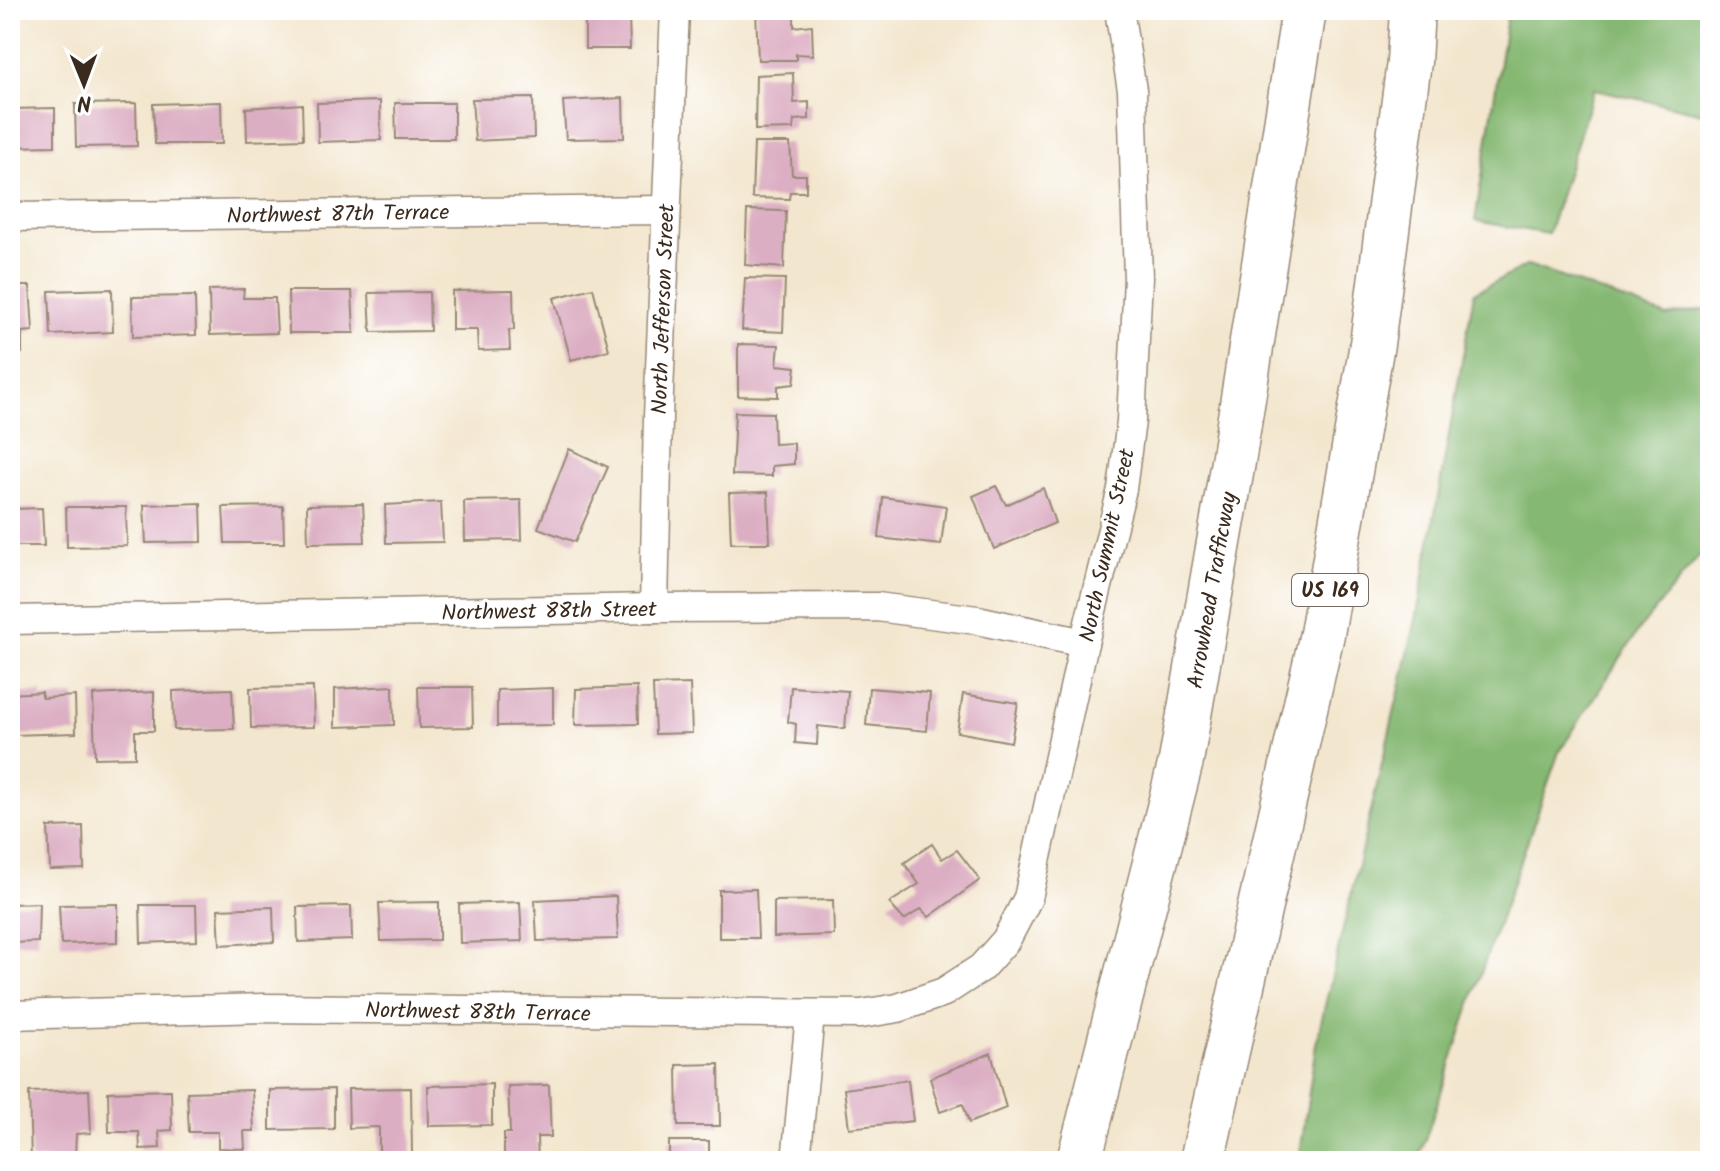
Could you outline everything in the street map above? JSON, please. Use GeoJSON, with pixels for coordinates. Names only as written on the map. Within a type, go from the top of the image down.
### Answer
{"type":"FeatureCollection","features":[{"type":"Feature","properties":{"kind":"highway","name":"Arrowhead Trafficway"},"geometry":{"type":"LineString","coordinates":[[1079,1161],[1181,761],[1233,462],[1304,10]]}},
{"type":"Feature","properties":{"kind":"highway","name":"US 169"},"geometry":{"type":"LineString","coordinates":[[1202,1161],[1322,634],[1372,344],[1409,62],[1412,10]]}},
{"type":"Feature","properties":{"kind":"street","name":"North Jefferson Street"},"geometry":{"type":"LineString","coordinates":[[654,608],[658,417],[675,10]]}},
{"type":"Feature","properties":{"kind":"street","name":"North Summit Street"},"geometry":{"type":"LineString","coordinates":[[944,992],[981,968],[1006,940],[1028,898],[1084,643],[1122,489],[1131,421],[1137,247],[1132,90],[1119,10]]}},
{"type":"Feature","properties":{"kind":"street","name":"Northwest 87th Terrace"},"geometry":{"type":"LineString","coordinates":[[10,217],[666,210]]}},
{"type":"Feature","properties":{"kind":"street","name":"Northwest 88th Street"},"geometry":{"type":"LineString","coordinates":[[10,620],[877,607],[977,620],[1084,643]]}},
{"type":"Feature","properties":{"kind":"street","name":"Northwest 88th Terrace"},"geometry":{"type":"LineString","coordinates":[[10,1015],[264,1008],[861,1014],[898,1008],[944,992]]}},
{"type":"Feature","properties":{"kind":"street"},"geometry":{"type":"LineString","coordinates":[[796,1161],[810,1015]]}},
{"type":"Feature","properties":{"kind":"green space"},"geometry":{"type":"Polygon","coordinates":[[[1508,10],[1710,10],[1710,92],[1703,113],[1594,89],[1548,234],[1475,221],[1508,10]]]}},
{"type":"Feature","properties":{"kind":"green space"},"geometry":{"type":"Polygon","coordinates":[[[1528,265],[1667,316],[1710,308],[1710,543],[1640,628],[1559,752],[1418,1161],[1299,1161],[1316,1044],[1417,615],[1474,293],[1528,265]]]}},
{"type":"Feature","properties":{"kind":"building"},"geometry":{"type":"Polygon","coordinates":[[[756,10],[794,10],[794,27],[812,25],[813,55],[796,54],[796,60],[758,60],[756,10]]]}},
{"type":"Feature","properties":{"kind":"building"},"geometry":{"type":"Polygon","coordinates":[[[585,14],[629,14],[630,49],[585,49],[585,14]]]}},
{"type":"Feature","properties":{"kind":"building"},"geometry":{"type":"Polygon","coordinates":[[[793,73],[794,103],[809,102],[809,119],[794,120],[793,129],[755,130],[756,75],[793,73]]]}},
{"type":"Feature","properties":{"kind":"building"},"geometry":{"type":"Polygon","coordinates":[[[533,98],[534,138],[475,141],[472,99],[533,98]]]}},
{"type":"Feature","properties":{"kind":"building"},"geometry":{"type":"Polygon","coordinates":[[[623,98],[624,138],[566,139],[563,101],[623,98]]]}},
{"type":"Feature","properties":{"kind":"building"},"geometry":{"type":"Polygon","coordinates":[[[380,101],[381,140],[318,142],[317,103],[380,101]]]}},
{"type":"Feature","properties":{"kind":"building"},"geometry":{"type":"Polygon","coordinates":[[[221,102],[222,144],[155,144],[153,104],[221,102]]]}},
{"type":"Feature","properties":{"kind":"building"},"geometry":{"type":"Polygon","coordinates":[[[136,103],[137,146],[76,147],[75,104],[136,103]]]}},
{"type":"Feature","properties":{"kind":"building"},"geometry":{"type":"Polygon","coordinates":[[[395,103],[454,103],[454,139],[396,139],[395,103]]]}},
{"type":"Feature","properties":{"kind":"building"},"geometry":{"type":"Polygon","coordinates":[[[302,104],[303,139],[247,141],[246,108],[302,104]]]}},
{"type":"Feature","properties":{"kind":"building"},"geometry":{"type":"Polygon","coordinates":[[[55,108],[55,146],[10,147],[10,109],[55,108]]]}},
{"type":"Feature","properties":{"kind":"building"},"geometry":{"type":"Polygon","coordinates":[[[754,143],[790,143],[792,175],[806,175],[806,192],[790,192],[789,199],[752,198],[754,143]]]}},
{"type":"Feature","properties":{"kind":"building"},"geometry":{"type":"Polygon","coordinates":[[[747,210],[786,211],[784,268],[745,265],[747,210]]]}},
{"type":"Feature","properties":{"kind":"building"},"geometry":{"type":"Polygon","coordinates":[[[745,278],[785,279],[783,332],[742,330],[745,278]]]}},
{"type":"Feature","properties":{"kind":"building"},"geometry":{"type":"Polygon","coordinates":[[[10,286],[30,286],[33,331],[22,332],[22,353],[10,353],[10,286]]]}},
{"type":"Feature","properties":{"kind":"building"},"geometry":{"type":"Polygon","coordinates":[[[593,288],[609,350],[571,360],[554,298],[593,288]]]}},
{"type":"Feature","properties":{"kind":"building"},"geometry":{"type":"Polygon","coordinates":[[[112,289],[113,332],[51,335],[49,291],[112,289]]]}},
{"type":"Feature","properties":{"kind":"building"},"geometry":{"type":"Polygon","coordinates":[[[244,289],[243,298],[275,298],[277,333],[210,335],[209,290],[244,289]]]}},
{"type":"Feature","properties":{"kind":"building"},"geometry":{"type":"Polygon","coordinates":[[[513,290],[514,330],[509,330],[510,350],[478,351],[477,330],[452,330],[452,291],[513,290]]]}},
{"type":"Feature","properties":{"kind":"building"},"geometry":{"type":"Polygon","coordinates":[[[288,291],[352,291],[354,333],[289,333],[288,291]]]}},
{"type":"Feature","properties":{"kind":"building"},"geometry":{"type":"Polygon","coordinates":[[[429,292],[430,331],[371,332],[369,293],[429,292]]]}},
{"type":"Feature","properties":{"kind":"building"},"geometry":{"type":"Polygon","coordinates":[[[195,296],[196,335],[133,337],[132,297],[195,296]]]}},
{"type":"Feature","properties":{"kind":"building"},"geometry":{"type":"Polygon","coordinates":[[[738,344],[779,345],[777,365],[796,367],[794,384],[778,386],[778,397],[738,396],[738,344]]]}},
{"type":"Feature","properties":{"kind":"building"},"geometry":{"type":"Polygon","coordinates":[[[735,412],[773,413],[774,444],[794,443],[794,464],[772,466],[772,476],[732,475],[735,412]]]}},
{"type":"Feature","properties":{"kind":"building"},"geometry":{"type":"Polygon","coordinates":[[[569,449],[608,467],[575,542],[538,528],[569,449]]]}},
{"type":"Feature","properties":{"kind":"building"},"geometry":{"type":"Polygon","coordinates":[[[996,486],[1006,505],[1043,488],[1055,523],[994,549],[973,496],[996,486]]]}},
{"type":"Feature","properties":{"kind":"building"},"geometry":{"type":"Polygon","coordinates":[[[768,492],[770,543],[731,543],[729,493],[768,492]]]}},
{"type":"Feature","properties":{"kind":"building"},"geometry":{"type":"Polygon","coordinates":[[[883,497],[946,506],[941,545],[879,538],[883,497]]]}},
{"type":"Feature","properties":{"kind":"building"},"geometry":{"type":"Polygon","coordinates":[[[521,500],[522,540],[465,541],[464,501],[521,500]]]}},
{"type":"Feature","properties":{"kind":"building"},"geometry":{"type":"Polygon","coordinates":[[[441,502],[443,542],[386,543],[385,505],[441,502]]]}},
{"type":"Feature","properties":{"kind":"building"},"geometry":{"type":"Polygon","coordinates":[[[201,503],[202,542],[146,543],[144,505],[201,503]]]}},
{"type":"Feature","properties":{"kind":"building"},"geometry":{"type":"Polygon","coordinates":[[[363,504],[365,542],[308,543],[307,505],[363,504]]]}},
{"type":"Feature","properties":{"kind":"building"},"geometry":{"type":"Polygon","coordinates":[[[283,506],[284,543],[225,543],[223,507],[283,506]]]}},
{"type":"Feature","properties":{"kind":"building"},"geometry":{"type":"Polygon","coordinates":[[[66,507],[126,507],[127,546],[67,547],[66,507]]]}},
{"type":"Feature","properties":{"kind":"building"},"geometry":{"type":"Polygon","coordinates":[[[42,508],[44,546],[10,546],[10,509],[42,508]]]}},
{"type":"Feature","properties":{"kind":"building"},"geometry":{"type":"Polygon","coordinates":[[[690,684],[692,733],[655,734],[653,685],[690,684]]]}},
{"type":"Feature","properties":{"kind":"building"},"geometry":{"type":"Polygon","coordinates":[[[393,686],[394,725],[335,727],[335,689],[393,686]]]}},
{"type":"Feature","properties":{"kind":"building"},"geometry":{"type":"Polygon","coordinates":[[[313,687],[314,727],[251,728],[250,688],[313,687]]]}},
{"type":"Feature","properties":{"kind":"building"},"geometry":{"type":"Polygon","coordinates":[[[418,687],[472,687],[473,727],[419,728],[418,687]]]}},
{"type":"Feature","properties":{"kind":"building"},"geometry":{"type":"Polygon","coordinates":[[[637,687],[638,724],[575,725],[576,689],[637,687]]]}},
{"type":"Feature","properties":{"kind":"building"},"geometry":{"type":"Polygon","coordinates":[[[791,687],[848,691],[845,729],[818,726],[817,745],[795,743],[796,724],[788,722],[791,687]]]}},
{"type":"Feature","properties":{"kind":"building"},"geometry":{"type":"Polygon","coordinates":[[[553,688],[553,725],[497,726],[497,690],[553,688]]]}},
{"type":"Feature","properties":{"kind":"building"},"geometry":{"type":"Polygon","coordinates":[[[869,688],[930,693],[927,731],[866,725],[869,688]]]}},
{"type":"Feature","properties":{"kind":"building"},"geometry":{"type":"Polygon","coordinates":[[[232,689],[234,729],[174,730],[173,691],[232,689]]]}},
{"type":"Feature","properties":{"kind":"building"},"geometry":{"type":"Polygon","coordinates":[[[42,692],[42,698],[75,696],[76,733],[11,735],[10,694],[42,692]]]}},
{"type":"Feature","properties":{"kind":"building"},"geometry":{"type":"Polygon","coordinates":[[[154,692],[154,731],[135,731],[135,757],[95,758],[93,695],[154,692]]]}},
{"type":"Feature","properties":{"kind":"building"},"geometry":{"type":"Polygon","coordinates":[[[963,694],[1018,703],[1011,742],[957,732],[963,694]]]}},
{"type":"Feature","properties":{"kind":"building"},"geometry":{"type":"Polygon","coordinates":[[[83,826],[84,869],[50,870],[48,827],[83,826]]]}},
{"type":"Feature","properties":{"kind":"building"},"geometry":{"type":"Polygon","coordinates":[[[932,844],[942,859],[957,850],[980,880],[929,917],[921,909],[904,920],[889,903],[919,884],[904,863],[932,844]]]}},
{"type":"Feature","properties":{"kind":"building"},"geometry":{"type":"Polygon","coordinates":[[[756,889],[758,938],[719,938],[719,890],[756,889]]]}},
{"type":"Feature","properties":{"kind":"building"},"geometry":{"type":"Polygon","coordinates":[[[616,896],[618,939],[537,941],[535,900],[616,896]]]}},
{"type":"Feature","properties":{"kind":"building"},"geometry":{"type":"Polygon","coordinates":[[[833,900],[834,935],[774,937],[774,901],[833,900]]]}},
{"type":"Feature","properties":{"kind":"building"},"geometry":{"type":"Polygon","coordinates":[[[439,902],[439,940],[381,941],[379,903],[439,902]]]}},
{"type":"Feature","properties":{"kind":"building"},"geometry":{"type":"Polygon","coordinates":[[[520,902],[522,941],[460,943],[459,904],[520,902]]]}},
{"type":"Feature","properties":{"kind":"building"},"geometry":{"type":"Polygon","coordinates":[[[39,903],[38,942],[10,943],[10,904],[39,903]]]}},
{"type":"Feature","properties":{"kind":"building"},"geometry":{"type":"Polygon","coordinates":[[[118,904],[118,942],[61,944],[59,905],[118,904]]]}},
{"type":"Feature","properties":{"kind":"building"},"geometry":{"type":"Polygon","coordinates":[[[140,905],[196,905],[197,941],[141,943],[140,905]]]}},
{"type":"Feature","properties":{"kind":"building"},"geometry":{"type":"Polygon","coordinates":[[[351,906],[352,940],[298,942],[297,907],[351,906]]]}},
{"type":"Feature","properties":{"kind":"building"},"geometry":{"type":"Polygon","coordinates":[[[273,907],[274,942],[220,945],[218,909],[273,907]]]}},
{"type":"Feature","properties":{"kind":"building"},"geometry":{"type":"Polygon","coordinates":[[[991,1053],[1006,1108],[969,1123],[963,1104],[940,1112],[930,1078],[991,1053]]]}},
{"type":"Feature","properties":{"kind":"building"},"geometry":{"type":"Polygon","coordinates":[[[719,1064],[720,1126],[678,1126],[677,1065],[719,1064]]]}},
{"type":"Feature","properties":{"kind":"building"},"geometry":{"type":"Polygon","coordinates":[[[908,1080],[913,1121],[849,1128],[844,1089],[908,1080]]]}},
{"type":"Feature","properties":{"kind":"building"},"geometry":{"type":"Polygon","coordinates":[[[492,1084],[492,1125],[429,1126],[428,1086],[492,1084]]]}},
{"type":"Feature","properties":{"kind":"building"},"geometry":{"type":"Polygon","coordinates":[[[549,1085],[551,1137],[537,1137],[538,1161],[504,1161],[504,1133],[510,1133],[508,1086],[549,1085]]]}},
{"type":"Feature","properties":{"kind":"building"},"geometry":{"type":"Polygon","coordinates":[[[411,1088],[412,1154],[379,1154],[379,1127],[349,1128],[348,1089],[411,1088]]]}},
{"type":"Feature","properties":{"kind":"building"},"geometry":{"type":"Polygon","coordinates":[[[334,1089],[334,1129],[270,1130],[270,1090],[334,1089]]]}},
{"type":"Feature","properties":{"kind":"building"},"geometry":{"type":"Polygon","coordinates":[[[89,1090],[91,1133],[76,1134],[75,1158],[31,1160],[29,1092],[89,1090]]]}},
{"type":"Feature","properties":{"kind":"building"},"geometry":{"type":"Polygon","coordinates":[[[171,1090],[172,1130],[159,1131],[160,1148],[140,1149],[139,1132],[109,1132],[108,1092],[171,1090]]]}},
{"type":"Feature","properties":{"kind":"building"},"geometry":{"type":"Polygon","coordinates":[[[252,1090],[254,1131],[244,1131],[245,1149],[218,1148],[218,1132],[189,1132],[187,1092],[252,1090]]]}},
{"type":"Feature","properties":{"kind":"building"},"geometry":{"type":"Polygon","coordinates":[[[669,1141],[709,1141],[709,1161],[669,1161],[669,1141]]]}}]}
